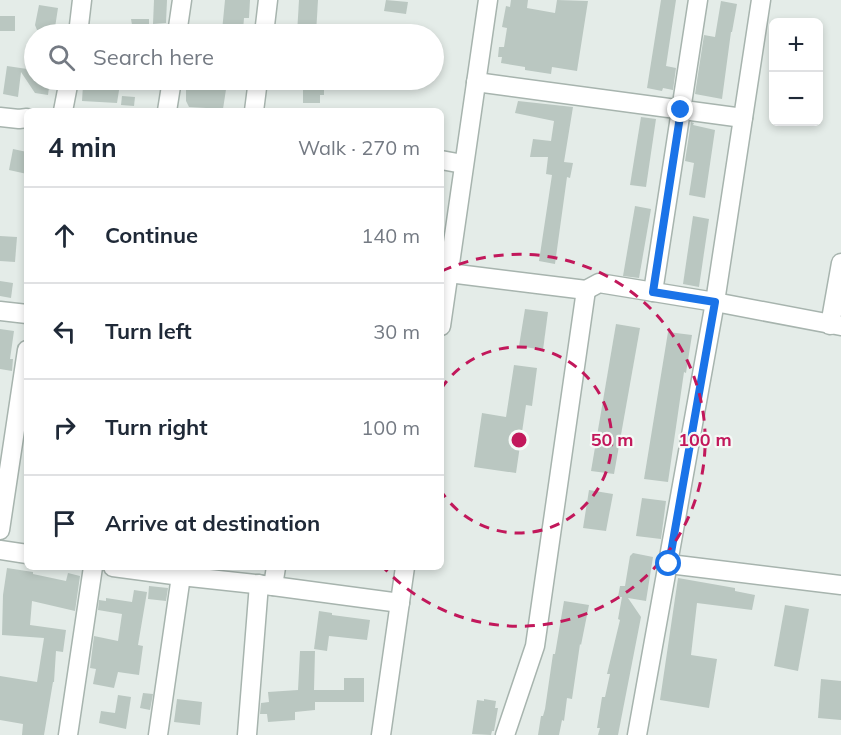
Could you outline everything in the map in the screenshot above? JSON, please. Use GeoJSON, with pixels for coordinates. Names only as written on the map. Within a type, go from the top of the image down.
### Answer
{"type":"FeatureCollection","features":[{"type":"Feature","properties":{"kind":"street"},"geometry":{"type":"LineString","coordinates":[[79,24],[82,0]]}},
{"type":"Feature","properties":{"kind":"street"},"geometry":{"type":"LineString","coordinates":[[178,24],[182,0]]}},
{"type":"Feature","properties":{"kind":"street"},"geometry":{"type":"LineString","coordinates":[[265,24],[268,0]]}},
{"type":"Feature","properties":{"kind":"street"},"geometry":{"type":"LineString","coordinates":[[444,306],[488,0]]}},
{"type":"Feature","properties":{"kind":"street"},"geometry":{"type":"LineString","coordinates":[[653,292],[698,0]]}},
{"type":"Feature","properties":{"kind":"street"},"geometry":{"type":"LineString","coordinates":[[638,735],[715,302],[761,0]]}},
{"type":"Feature","properties":{"kind":"street"},"geometry":{"type":"LineString","coordinates":[[476,82],[743,118]]}},
{"type":"Feature","properties":{"kind":"street"},"geometry":{"type":"LineString","coordinates":[[64,108],[67,90]]}},
{"type":"Feature","properties":{"kind":"street"},"geometry":{"type":"LineString","coordinates":[[167,108],[170,90]]}},
{"type":"Feature","properties":{"kind":"street"},"geometry":{"type":"LineString","coordinates":[[254,108],[257,90]]}},
{"type":"Feature","properties":{"kind":"street"},"geometry":{"type":"LineString","coordinates":[[0,117],[24,118]]}},
{"type":"Feature","properties":{"kind":"street"},"geometry":{"type":"LineString","coordinates":[[444,161],[463,164]]}},
{"type":"Feature","properties":{"kind":"street"},"geometry":{"type":"LineString","coordinates":[[449,273],[586,290],[599,283],[715,302],[836,326],[841,263]]}},
{"type":"Feature","properties":{"kind":"street"},"geometry":{"type":"LineString","coordinates":[[505,735],[535,646],[586,290]]}},
{"type":"Feature","properties":{"kind":"street"},"geometry":{"type":"LineString","coordinates":[[0,311],[24,314]]}},
{"type":"Feature","properties":{"kind":"street"},"geometry":{"type":"LineString","coordinates":[[0,530],[24,370]]}},
{"type":"Feature","properties":{"kind":"street"},"geometry":{"type":"LineString","coordinates":[[0,550],[24,554]]}},
{"type":"Feature","properties":{"kind":"street"},"geometry":{"type":"LineString","coordinates":[[669,564],[841,585]]}},
{"type":"Feature","properties":{"kind":"street"},"geometry":{"type":"LineString","coordinates":[[68,735],[93,570]]}},
{"type":"Feature","properties":{"kind":"street"},"geometry":{"type":"LineString","coordinates":[[165,570],[400,603]]}},
{"type":"Feature","properties":{"kind":"street"},"geometry":{"type":"LineString","coordinates":[[247,735],[266,585],[274,570]]}},
{"type":"Feature","properties":{"kind":"street"},"geometry":{"type":"LineString","coordinates":[[381,735],[405,570]]}},
{"type":"Feature","properties":{"kind":"street"},"geometry":{"type":"LineString","coordinates":[[158,735],[182,571]]}},
{"type":"Feature","properties":{"kind":"building"},"geometry":{"type":"Polygon","coordinates":[[[154,0],[167,0],[166,23],[153,24],[154,0]]]}},
{"type":"Feature","properties":{"kind":"building"},"geometry":{"type":"Polygon","coordinates":[[[225,0],[250,0],[249,18],[244,18],[244,24],[223,24],[225,0]]]}},
{"type":"Feature","properties":{"kind":"building"},"geometry":{"type":"Polygon","coordinates":[[[299,0],[318,0],[317,24],[298,24],[299,0]]]}},
{"type":"Feature","properties":{"kind":"building"},"geometry":{"type":"Polygon","coordinates":[[[386,0],[408,2],[406,14],[384,11],[386,0]]]}},
{"type":"Feature","properties":{"kind":"building"},"geometry":{"type":"Polygon","coordinates":[[[511,0],[528,0],[527,8],[555,13],[557,0],[588,1],[577,71],[552,67],[551,74],[501,63],[502,57],[498,57],[499,47],[504,47],[507,28],[502,27],[506,6],[510,7],[511,0]]]}},
{"type":"Feature","properties":{"kind":"building"},"geometry":{"type":"Polygon","coordinates":[[[661,0],[676,0],[666,66],[676,68],[673,90],[663,88],[662,91],[647,88],[661,0]]]}},
{"type":"Feature","properties":{"kind":"building"},"geometry":{"type":"Polygon","coordinates":[[[721,1],[737,4],[722,99],[695,94],[704,35],[715,37],[721,1]]]}},
{"type":"Feature","properties":{"kind":"building"},"geometry":{"type":"Polygon","coordinates":[[[39,5],[58,8],[56,24],[35,24],[39,5]]]}},
{"type":"Feature","properties":{"kind":"building"},"geometry":{"type":"Polygon","coordinates":[[[0,16],[15,16],[15,31],[0,31],[0,16]]]}},
{"type":"Feature","properties":{"kind":"building"},"geometry":{"type":"Polygon","coordinates":[[[131,19],[149,19],[149,24],[132,24],[131,19]]]}},
{"type":"Feature","properties":{"kind":"building"},"geometry":{"type":"Polygon","coordinates":[[[7,66],[24,69],[24,76],[21,72],[18,97],[3,94],[7,66]]]}},
{"type":"Feature","properties":{"kind":"building"},"geometry":{"type":"Polygon","coordinates":[[[33,90],[49,90],[48,95],[35,93],[33,90]]]}},
{"type":"Feature","properties":{"kind":"building"},"geometry":{"type":"Polygon","coordinates":[[[83,90],[119,90],[117,103],[82,101],[83,90]]]}},
{"type":"Feature","properties":{"kind":"building"},"geometry":{"type":"Polygon","coordinates":[[[186,90],[226,90],[223,108],[189,107],[186,101],[186,90]]]}},
{"type":"Feature","properties":{"kind":"building"},"geometry":{"type":"Polygon","coordinates":[[[303,90],[324,90],[324,95],[320,95],[320,103],[303,103],[303,90]]]}},
{"type":"Feature","properties":{"kind":"building"},"geometry":{"type":"Polygon","coordinates":[[[122,96],[135,97],[134,106],[121,105],[122,96]]]}},
{"type":"Feature","properties":{"kind":"building"},"geometry":{"type":"Polygon","coordinates":[[[518,101],[573,107],[564,162],[573,163],[570,178],[567,177],[555,264],[539,261],[552,175],[546,174],[548,157],[530,157],[533,139],[551,141],[554,121],[515,113],[518,101]]]}},
{"type":"Feature","properties":{"kind":"building"},"geometry":{"type":"Polygon","coordinates":[[[641,117],[656,119],[646,187],[630,185],[641,117]]]}},
{"type":"Feature","properties":{"kind":"building"},"geometry":{"type":"Polygon","coordinates":[[[691,122],[694,123],[693,125],[715,130],[705,198],[689,195],[694,163],[685,161],[691,122]]]}},
{"type":"Feature","properties":{"kind":"building"},"geometry":{"type":"Polygon","coordinates":[[[13,149],[24,151],[24,173],[9,170],[13,149]]]}},
{"type":"Feature","properties":{"kind":"building"},"geometry":{"type":"Polygon","coordinates":[[[635,206],[651,209],[639,278],[623,276],[635,206]]]}},
{"type":"Feature","properties":{"kind":"building"},"geometry":{"type":"Polygon","coordinates":[[[693,216],[709,219],[699,287],[683,284],[693,216]]]}},
{"type":"Feature","properties":{"kind":"building"},"geometry":{"type":"Polygon","coordinates":[[[0,236],[17,237],[15,262],[0,261],[0,236]]]}},
{"type":"Feature","properties":{"kind":"building"},"geometry":{"type":"Polygon","coordinates":[[[0,281],[13,283],[11,298],[0,296],[0,281]]]}},
{"type":"Feature","properties":{"kind":"building"},"geometry":{"type":"Polygon","coordinates":[[[525,309],[548,312],[543,350],[519,346],[525,309]]]}},
{"type":"Feature","properties":{"kind":"building"},"geometry":{"type":"Polygon","coordinates":[[[616,324],[640,328],[614,474],[591,471],[616,324]]]}},
{"type":"Feature","properties":{"kind":"building"},"geometry":{"type":"Polygon","coordinates":[[[0,329],[14,331],[10,359],[13,359],[12,371],[0,369],[0,329]]]}},
{"type":"Feature","properties":{"kind":"building"},"geometry":{"type":"Polygon","coordinates":[[[668,332],[692,335],[686,373],[684,372],[668,482],[644,479],[668,332]]]}},
{"type":"Feature","properties":{"kind":"building"},"geometry":{"type":"Polygon","coordinates":[[[514,365],[537,368],[532,406],[526,405],[516,473],[474,467],[482,413],[506,417],[514,365]]]}},
{"type":"Feature","properties":{"kind":"building"},"geometry":{"type":"Polygon","coordinates":[[[589,490],[613,494],[606,531],[583,528],[589,490]]]}},
{"type":"Feature","properties":{"kind":"building"},"geometry":{"type":"Polygon","coordinates":[[[642,498],[666,501],[661,539],[636,536],[642,498]]]}},
{"type":"Feature","properties":{"kind":"building"},"geometry":{"type":"Polygon","coordinates":[[[633,553],[653,557],[646,601],[628,598],[641,617],[618,735],[598,735],[602,697],[605,697],[610,674],[607,674],[620,620],[618,619],[622,597],[618,597],[620,586],[625,586],[630,556],[633,553]]]}},
{"type":"Feature","properties":{"kind":"building"},"geometry":{"type":"Polygon","coordinates":[[[7,568],[66,581],[68,573],[80,576],[75,611],[32,601],[30,625],[66,630],[63,652],[56,651],[54,682],[44,735],[22,735],[23,724],[0,720],[0,676],[37,682],[44,638],[2,635],[3,595],[7,568]]]}},
{"type":"Feature","properties":{"kind":"building"},"geometry":{"type":"Polygon","coordinates":[[[678,578],[735,588],[735,591],[755,595],[752,610],[697,603],[691,655],[717,659],[709,708],[660,700],[678,578]]]}},
{"type":"Feature","properties":{"kind":"building"},"geometry":{"type":"Polygon","coordinates":[[[149,586],[168,588],[166,601],[148,599],[149,586]]]}},
{"type":"Feature","properties":{"kind":"building"},"geometry":{"type":"Polygon","coordinates":[[[134,590],[147,592],[138,645],[143,646],[139,675],[118,672],[114,688],[93,684],[96,669],[90,668],[94,636],[118,641],[122,614],[98,610],[99,600],[106,601],[106,598],[132,602],[134,590]]]}},
{"type":"Feature","properties":{"kind":"building"},"geometry":{"type":"Polygon","coordinates":[[[564,601],[589,605],[580,644],[572,699],[567,698],[564,721],[562,720],[559,735],[538,735],[541,716],[545,709],[564,601]]]}},
{"type":"Feature","properties":{"kind":"building"},"geometry":{"type":"Polygon","coordinates":[[[785,605],[809,609],[798,671],[774,666],[785,605]]]}},
{"type":"Feature","properties":{"kind":"building"},"geometry":{"type":"Polygon","coordinates":[[[319,611],[370,620],[367,640],[329,636],[327,651],[314,649],[319,611]]]}},
{"type":"Feature","properties":{"kind":"building"},"geometry":{"type":"Polygon","coordinates":[[[300,651],[315,651],[314,690],[344,690],[344,678],[364,678],[364,702],[315,702],[315,710],[295,712],[295,720],[268,722],[267,714],[260,714],[261,703],[269,702],[268,692],[298,690],[300,651]]]}},
{"type":"Feature","properties":{"kind":"building"},"geometry":{"type":"Polygon","coordinates":[[[821,679],[841,681],[841,720],[818,718],[821,679]]]}},
{"type":"Feature","properties":{"kind":"building"},"geometry":{"type":"Polygon","coordinates":[[[143,693],[153,694],[150,710],[140,708],[143,693]]]}},
{"type":"Feature","properties":{"kind":"building"},"geometry":{"type":"Polygon","coordinates":[[[118,695],[131,697],[126,729],[99,723],[101,711],[115,713],[118,695]]]}},
{"type":"Feature","properties":{"kind":"building"},"geometry":{"type":"Polygon","coordinates":[[[177,699],[202,702],[200,725],[174,722],[177,699]]]}},
{"type":"Feature","properties":{"kind":"building"},"geometry":{"type":"Polygon","coordinates":[[[484,699],[496,701],[495,708],[498,708],[494,731],[491,735],[472,734],[477,700],[484,701],[484,699]]]}},
{"type":"Feature","properties":{"kind":"route"},"geometry":{"type":"LineString","coordinates":[[669,564],[715,302],[653,292],[681,110]]}}]}
